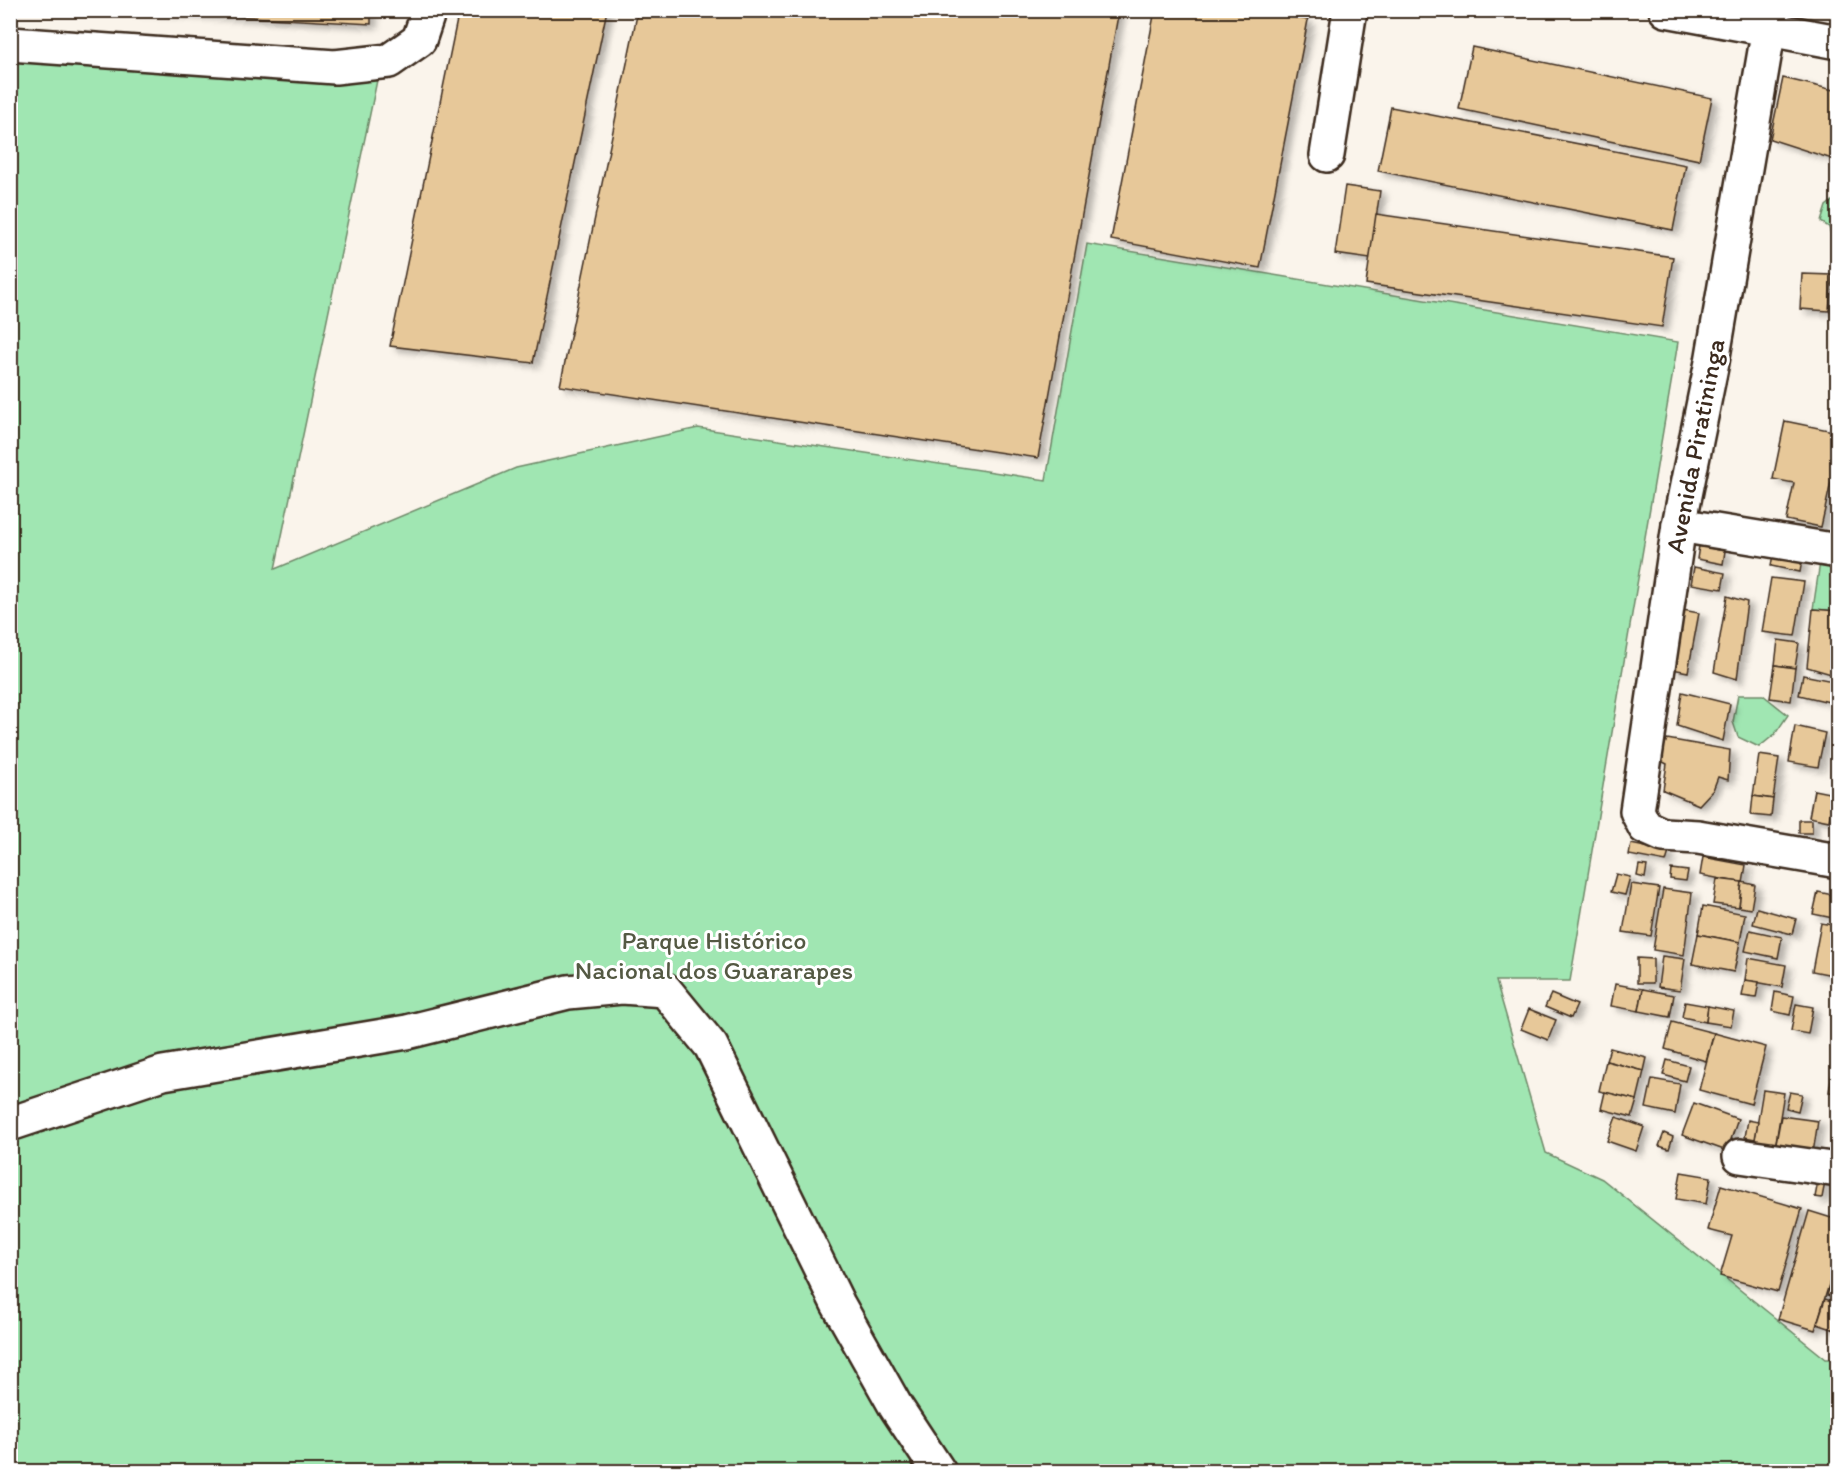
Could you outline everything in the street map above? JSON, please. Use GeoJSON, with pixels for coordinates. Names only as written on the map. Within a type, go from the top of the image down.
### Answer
{"type":"FeatureCollection","features":[{"type":"Feature","properties":{"kind":"street"},"geometry":{"type":"LineString","coordinates":[[10,44],[335,67],[389,61],[419,40],[429,10]]}},
{"type":"Feature","properties":{"kind":"street"},"geometry":{"type":"LineString","coordinates":[[1327,155],[1350,10]]}},
{"type":"Feature","properties":{"kind":"street"},"geometry":{"type":"LineString","coordinates":[[1666,10],[1770,20],[1838,42]]}},
{"type":"Feature","properties":{"kind":"street","name":"Avenida Piratininga"},"geometry":{"type":"LineString","coordinates":[[1770,20],[1712,362],[1679,525],[1637,811],[1645,827],[1663,835],[1698,837],[1838,861]]}},
{"type":"Feature","properties":{"kind":"street"},"geometry":{"type":"LineString","coordinates":[[1679,525],[1838,551]]}},
{"type":"Feature","properties":{"kind":"street"},"geometry":{"type":"LineString","coordinates":[[10,1124],[163,1073],[407,1032],[568,993],[622,987],[665,990],[711,1046],[838,1304],[896,1407],[939,1472]]}},
{"type":"Feature","properties":{"kind":"street"},"geometry":{"type":"LineString","coordinates":[[1740,1156],[1838,1170]]}},
{"type":"Feature","properties":{"kind":"green space","name":"Parque Histórico Nacional dos Guararapes"},"geometry":{"type":"Polygon","coordinates":[[[10,47],[380,66],[275,569],[516,468],[698,428],[1046,480],[1087,244],[1678,342],[1570,981],[1496,981],[1546,1153],[1602,1179],[1826,1359],[1837,1359],[1837,1471],[11,1471],[10,47]]]}},
{"type":"Feature","properties":{"kind":"green space"},"geometry":{"type":"Polygon","coordinates":[[[1837,197],[1837,258],[1829,227],[1821,222],[1826,206],[1837,197]]]}},
{"type":"Feature","properties":{"kind":"green space"},"geometry":{"type":"Polygon","coordinates":[[[1822,549],[1837,552],[1837,611],[1813,609],[1822,549]]]}},
{"type":"Feature","properties":{"kind":"green space"},"geometry":{"type":"Polygon","coordinates":[[[1738,695],[1763,695],[1788,715],[1775,734],[1759,747],[1738,737],[1733,722],[1738,695]]]}},
{"type":"Feature","properties":{"kind":"building"},"geometry":{"type":"Polygon","coordinates":[[[127,10],[371,10],[371,24],[127,10]]]}},
{"type":"Feature","properties":{"kind":"building"},"geometry":{"type":"Polygon","coordinates":[[[459,10],[607,10],[533,363],[390,346],[459,10]]]}},
{"type":"Feature","properties":{"kind":"building"},"geometry":{"type":"Polygon","coordinates":[[[638,10],[1119,10],[1038,458],[560,386],[638,10]]]}},
{"type":"Feature","properties":{"kind":"building"},"geometry":{"type":"Polygon","coordinates":[[[1155,10],[1259,10],[1308,20],[1260,268],[1111,240],[1155,10]]]}},
{"type":"Feature","properties":{"kind":"building"},"geometry":{"type":"Polygon","coordinates":[[[1472,47],[1712,98],[1699,160],[1459,109],[1472,47]]]}},
{"type":"Feature","properties":{"kind":"building"},"geometry":{"type":"Polygon","coordinates":[[[1783,78],[1838,91],[1832,159],[1770,139],[1783,78]]]}},
{"type":"Feature","properties":{"kind":"building"},"geometry":{"type":"Polygon","coordinates":[[[1391,107],[1686,165],[1673,230],[1378,171],[1391,107]]]}},
{"type":"Feature","properties":{"kind":"building"},"geometry":{"type":"Polygon","coordinates":[[[1345,186],[1380,191],[1370,259],[1335,254],[1345,186]]]}},
{"type":"Feature","properties":{"kind":"building"},"geometry":{"type":"Polygon","coordinates":[[[1376,214],[1673,257],[1662,327],[1366,284],[1376,214]]]}},
{"type":"Feature","properties":{"kind":"building"},"geometry":{"type":"Polygon","coordinates":[[[1802,274],[1832,275],[1829,311],[1800,309],[1802,274]]]}},
{"type":"Feature","properties":{"kind":"building"},"geometry":{"type":"Polygon","coordinates":[[[1785,421],[1838,432],[1838,451],[1821,527],[1786,520],[1794,483],[1773,479],[1785,421]]]}},
{"type":"Feature","properties":{"kind":"building"},"geometry":{"type":"Polygon","coordinates":[[[1699,546],[1725,551],[1723,564],[1697,559],[1699,546]]]}},
{"type":"Feature","properties":{"kind":"building"},"geometry":{"type":"Polygon","coordinates":[[[1773,554],[1802,560],[1800,572],[1771,566],[1773,554]]]}},
{"type":"Feature","properties":{"kind":"building"},"geometry":{"type":"Polygon","coordinates":[[[1694,567],[1725,573],[1722,589],[1691,584],[1694,567]]]}},
{"type":"Feature","properties":{"kind":"building"},"geometry":{"type":"Polygon","coordinates":[[[1771,578],[1804,582],[1795,636],[1762,632],[1771,578]]]}},
{"type":"Feature","properties":{"kind":"building"},"geometry":{"type":"Polygon","coordinates":[[[1727,596],[1747,602],[1737,679],[1714,672],[1727,596]]]}},
{"type":"Feature","properties":{"kind":"building"},"geometry":{"type":"Polygon","coordinates":[[[1813,609],[1838,611],[1838,676],[1807,667],[1813,609]]]}},
{"type":"Feature","properties":{"kind":"building"},"geometry":{"type":"Polygon","coordinates":[[[1683,610],[1699,613],[1688,672],[1672,669],[1683,610]]]}},
{"type":"Feature","properties":{"kind":"building"},"geometry":{"type":"Polygon","coordinates":[[[1778,640],[1799,643],[1795,668],[1775,665],[1778,640]]]}},
{"type":"Feature","properties":{"kind":"building"},"geometry":{"type":"Polygon","coordinates":[[[1775,665],[1795,668],[1791,701],[1770,698],[1775,665]]]}},
{"type":"Feature","properties":{"kind":"building"},"geometry":{"type":"Polygon","coordinates":[[[1803,675],[1838,682],[1838,704],[1799,695],[1803,675]]]}},
{"type":"Feature","properties":{"kind":"building"},"geometry":{"type":"Polygon","coordinates":[[[1682,692],[1730,704],[1723,741],[1677,726],[1682,692]]]}},
{"type":"Feature","properties":{"kind":"building"},"geometry":{"type":"Polygon","coordinates":[[[1795,726],[1825,733],[1818,767],[1789,762],[1795,726]]]}},
{"type":"Feature","properties":{"kind":"building"},"geometry":{"type":"Polygon","coordinates":[[[1667,739],[1730,750],[1728,780],[1718,777],[1713,790],[1699,805],[1663,790],[1667,764],[1659,760],[1667,739]]]}},
{"type":"Feature","properties":{"kind":"building"},"geometry":{"type":"Polygon","coordinates":[[[1759,755],[1779,758],[1773,799],[1753,796],[1759,755]]]}},
{"type":"Feature","properties":{"kind":"building"},"geometry":{"type":"Polygon","coordinates":[[[1814,790],[1834,794],[1829,821],[1809,817],[1814,790]]]}},
{"type":"Feature","properties":{"kind":"building"},"geometry":{"type":"Polygon","coordinates":[[[1753,796],[1773,799],[1771,817],[1751,815],[1753,796]]]}},
{"type":"Feature","properties":{"kind":"building"},"geometry":{"type":"Polygon","coordinates":[[[1799,820],[1812,820],[1812,833],[1799,833],[1799,820]]]}},
{"type":"Feature","properties":{"kind":"building"},"geometry":{"type":"Polygon","coordinates":[[[1631,844],[1669,852],[1666,862],[1629,855],[1631,844]]]}},
{"type":"Feature","properties":{"kind":"building"},"geometry":{"type":"Polygon","coordinates":[[[1703,857],[1746,865],[1743,883],[1700,875],[1703,857]]]}},
{"type":"Feature","properties":{"kind":"building"},"geometry":{"type":"Polygon","coordinates":[[[1639,865],[1647,866],[1645,878],[1637,876],[1639,865]]]}},
{"type":"Feature","properties":{"kind":"building"},"geometry":{"type":"Polygon","coordinates":[[[1671,869],[1688,871],[1686,881],[1670,879],[1671,869]]]}},
{"type":"Feature","properties":{"kind":"building"},"geometry":{"type":"Polygon","coordinates":[[[1616,874],[1630,877],[1625,895],[1611,892],[1616,874]]]}},
{"type":"Feature","properties":{"kind":"building"},"geometry":{"type":"Polygon","coordinates":[[[1717,879],[1742,882],[1739,907],[1713,904],[1717,879]]]}},
{"type":"Feature","properties":{"kind":"building"},"geometry":{"type":"Polygon","coordinates":[[[1742,882],[1755,885],[1751,909],[1739,907],[1742,882]]]}},
{"type":"Feature","properties":{"kind":"building"},"geometry":{"type":"Polygon","coordinates":[[[1631,884],[1659,888],[1651,936],[1623,932],[1631,884]]]}},
{"type":"Feature","properties":{"kind":"building"},"geometry":{"type":"Polygon","coordinates":[[[1663,889],[1692,893],[1684,955],[1653,950],[1663,889]]]}},
{"type":"Feature","properties":{"kind":"building"},"geometry":{"type":"Polygon","coordinates":[[[1818,892],[1838,896],[1838,919],[1813,914],[1818,892]]]}},
{"type":"Feature","properties":{"kind":"building"},"geometry":{"type":"Polygon","coordinates":[[[1703,906],[1745,914],[1740,942],[1698,934],[1703,906]]]}},
{"type":"Feature","properties":{"kind":"building"},"geometry":{"type":"Polygon","coordinates":[[[1757,908],[1796,919],[1792,934],[1753,924],[1757,908]]]}},
{"type":"Feature","properties":{"kind":"building"},"geometry":{"type":"Polygon","coordinates":[[[1821,923],[1838,926],[1838,976],[1812,971],[1821,923]]]}},
{"type":"Feature","properties":{"kind":"building"},"geometry":{"type":"Polygon","coordinates":[[[1750,930],[1782,937],[1778,958],[1745,951],[1750,930]]]}},
{"type":"Feature","properties":{"kind":"building"},"geometry":{"type":"Polygon","coordinates":[[[1698,934],[1740,942],[1734,972],[1692,964],[1698,934]]]}},
{"type":"Feature","properties":{"kind":"building"},"geometry":{"type":"Polygon","coordinates":[[[1662,956],[1685,959],[1680,990],[1658,987],[1662,956]]]}},
{"type":"Feature","properties":{"kind":"building"},"geometry":{"type":"Polygon","coordinates":[[[1637,958],[1653,959],[1653,983],[1637,983],[1637,958]]]}},
{"type":"Feature","properties":{"kind":"building"},"geometry":{"type":"Polygon","coordinates":[[[1748,958],[1786,965],[1782,987],[1745,980],[1748,958]]]}},
{"type":"Feature","properties":{"kind":"building"},"geometry":{"type":"Polygon","coordinates":[[[1745,980],[1759,982],[1756,998],[1742,996],[1745,980]]]}},
{"type":"Feature","properties":{"kind":"building"},"geometry":{"type":"Polygon","coordinates":[[[1615,984],[1643,989],[1639,1011],[1611,1006],[1615,984]]]}},
{"type":"Feature","properties":{"kind":"building"},"geometry":{"type":"Polygon","coordinates":[[[1643,989],[1674,995],[1670,1017],[1639,1011],[1643,989]]]}},
{"type":"Feature","properties":{"kind":"building"},"geometry":{"type":"Polygon","coordinates":[[[1775,992],[1794,996],[1790,1015],[1772,1011],[1775,992]]]}},
{"type":"Feature","properties":{"kind":"building"},"geometry":{"type":"Polygon","coordinates":[[[1551,994],[1577,1005],[1571,1018],[1545,1007],[1551,994]]]}},
{"type":"Feature","properties":{"kind":"building"},"geometry":{"type":"Polygon","coordinates":[[[1685,1002],[1708,1006],[1706,1022],[1682,1017],[1685,1002]]]}},
{"type":"Feature","properties":{"kind":"building"},"geometry":{"type":"Polygon","coordinates":[[[1796,1004],[1813,1007],[1808,1034],[1791,1031],[1796,1004]]]}},
{"type":"Feature","properties":{"kind":"building"},"geometry":{"type":"Polygon","coordinates":[[[1708,1006],[1734,1011],[1731,1026],[1706,1022],[1708,1006]]]}},
{"type":"Feature","properties":{"kind":"building"},"geometry":{"type":"Polygon","coordinates":[[[1529,1009],[1556,1020],[1548,1040],[1521,1029],[1529,1009]]]}},
{"type":"Feature","properties":{"kind":"building"},"geometry":{"type":"Polygon","coordinates":[[[1672,1022],[1714,1033],[1706,1061],[1665,1049],[1672,1022]]]}},
{"type":"Feature","properties":{"kind":"building"},"geometry":{"type":"Polygon","coordinates":[[[1714,1033],[1766,1047],[1751,1104],[1699,1090],[1714,1033]]]}},
{"type":"Feature","properties":{"kind":"building"},"geometry":{"type":"Polygon","coordinates":[[[1610,1048],[1647,1058],[1644,1071],[1606,1061],[1610,1048]]]}},
{"type":"Feature","properties":{"kind":"building"},"geometry":{"type":"Polygon","coordinates":[[[1667,1060],[1689,1066],[1685,1081],[1663,1075],[1667,1060]]]}},
{"type":"Feature","properties":{"kind":"building"},"geometry":{"type":"Polygon","coordinates":[[[1834,1060],[1838,1061],[1838,1093],[1829,1092],[1834,1060]]]}},
{"type":"Feature","properties":{"kind":"building"},"geometry":{"type":"Polygon","coordinates":[[[1606,1061],[1644,1071],[1637,1100],[1599,1091],[1606,1061]]]}},
{"type":"Feature","properties":{"kind":"building"},"geometry":{"type":"Polygon","coordinates":[[[1652,1079],[1680,1084],[1675,1114],[1646,1108],[1652,1079]]]}},
{"type":"Feature","properties":{"kind":"building"},"geometry":{"type":"Polygon","coordinates":[[[1763,1090],[1784,1093],[1775,1148],[1754,1144],[1763,1090]]]}},
{"type":"Feature","properties":{"kind":"building"},"geometry":{"type":"Polygon","coordinates":[[[1605,1092],[1637,1100],[1632,1117],[1601,1109],[1605,1092]]]}},
{"type":"Feature","properties":{"kind":"building"},"geometry":{"type":"Polygon","coordinates":[[[1790,1092],[1802,1094],[1798,1111],[1786,1108],[1790,1092]]]}},
{"type":"Feature","properties":{"kind":"building"},"geometry":{"type":"Polygon","coordinates":[[[1694,1103],[1738,1119],[1727,1151],[1682,1135],[1694,1103]]]}},
{"type":"Feature","properties":{"kind":"building"},"geometry":{"type":"Polygon","coordinates":[[[1781,1116],[1818,1121],[1813,1153],[1775,1148],[1781,1116]]]}},
{"type":"Feature","properties":{"kind":"building"},"geometry":{"type":"Polygon","coordinates":[[[1616,1117],[1644,1127],[1636,1151],[1607,1141],[1616,1117]]]}},
{"type":"Feature","properties":{"kind":"building"},"geometry":{"type":"Polygon","coordinates":[[[1748,1120],[1758,1122],[1755,1139],[1745,1137],[1748,1120]]]}},
{"type":"Feature","properties":{"kind":"building"},"geometry":{"type":"Polygon","coordinates":[[[1664,1133],[1673,1137],[1669,1149],[1659,1146],[1664,1133]]]}},
{"type":"Feature","properties":{"kind":"building"},"geometry":{"type":"Polygon","coordinates":[[[1681,1172],[1711,1177],[1706,1204],[1676,1199],[1681,1172]]]}},
{"type":"Feature","properties":{"kind":"building"},"geometry":{"type":"Polygon","coordinates":[[[1819,1176],[1826,1177],[1822,1198],[1815,1197],[1819,1176]]]}},
{"type":"Feature","properties":{"kind":"building"},"geometry":{"type":"Polygon","coordinates":[[[1721,1185],[1802,1209],[1778,1292],[1720,1276],[1732,1236],[1708,1230],[1721,1185]]]}},
{"type":"Feature","properties":{"kind":"building"},"geometry":{"type":"Polygon","coordinates":[[[1809,1211],[1838,1220],[1838,1255],[1815,1330],[1778,1319],[1809,1211]]]}},
{"type":"Feature","properties":{"kind":"building"},"geometry":{"type":"Polygon","coordinates":[[[1838,1255],[1838,1298],[1827,1295],[1838,1255]]]}},
{"type":"Feature","properties":{"kind":"building"},"geometry":{"type":"Polygon","coordinates":[[[1825,1299],[1838,1303],[1838,1331],[1817,1324],[1825,1299]]]}}]}
